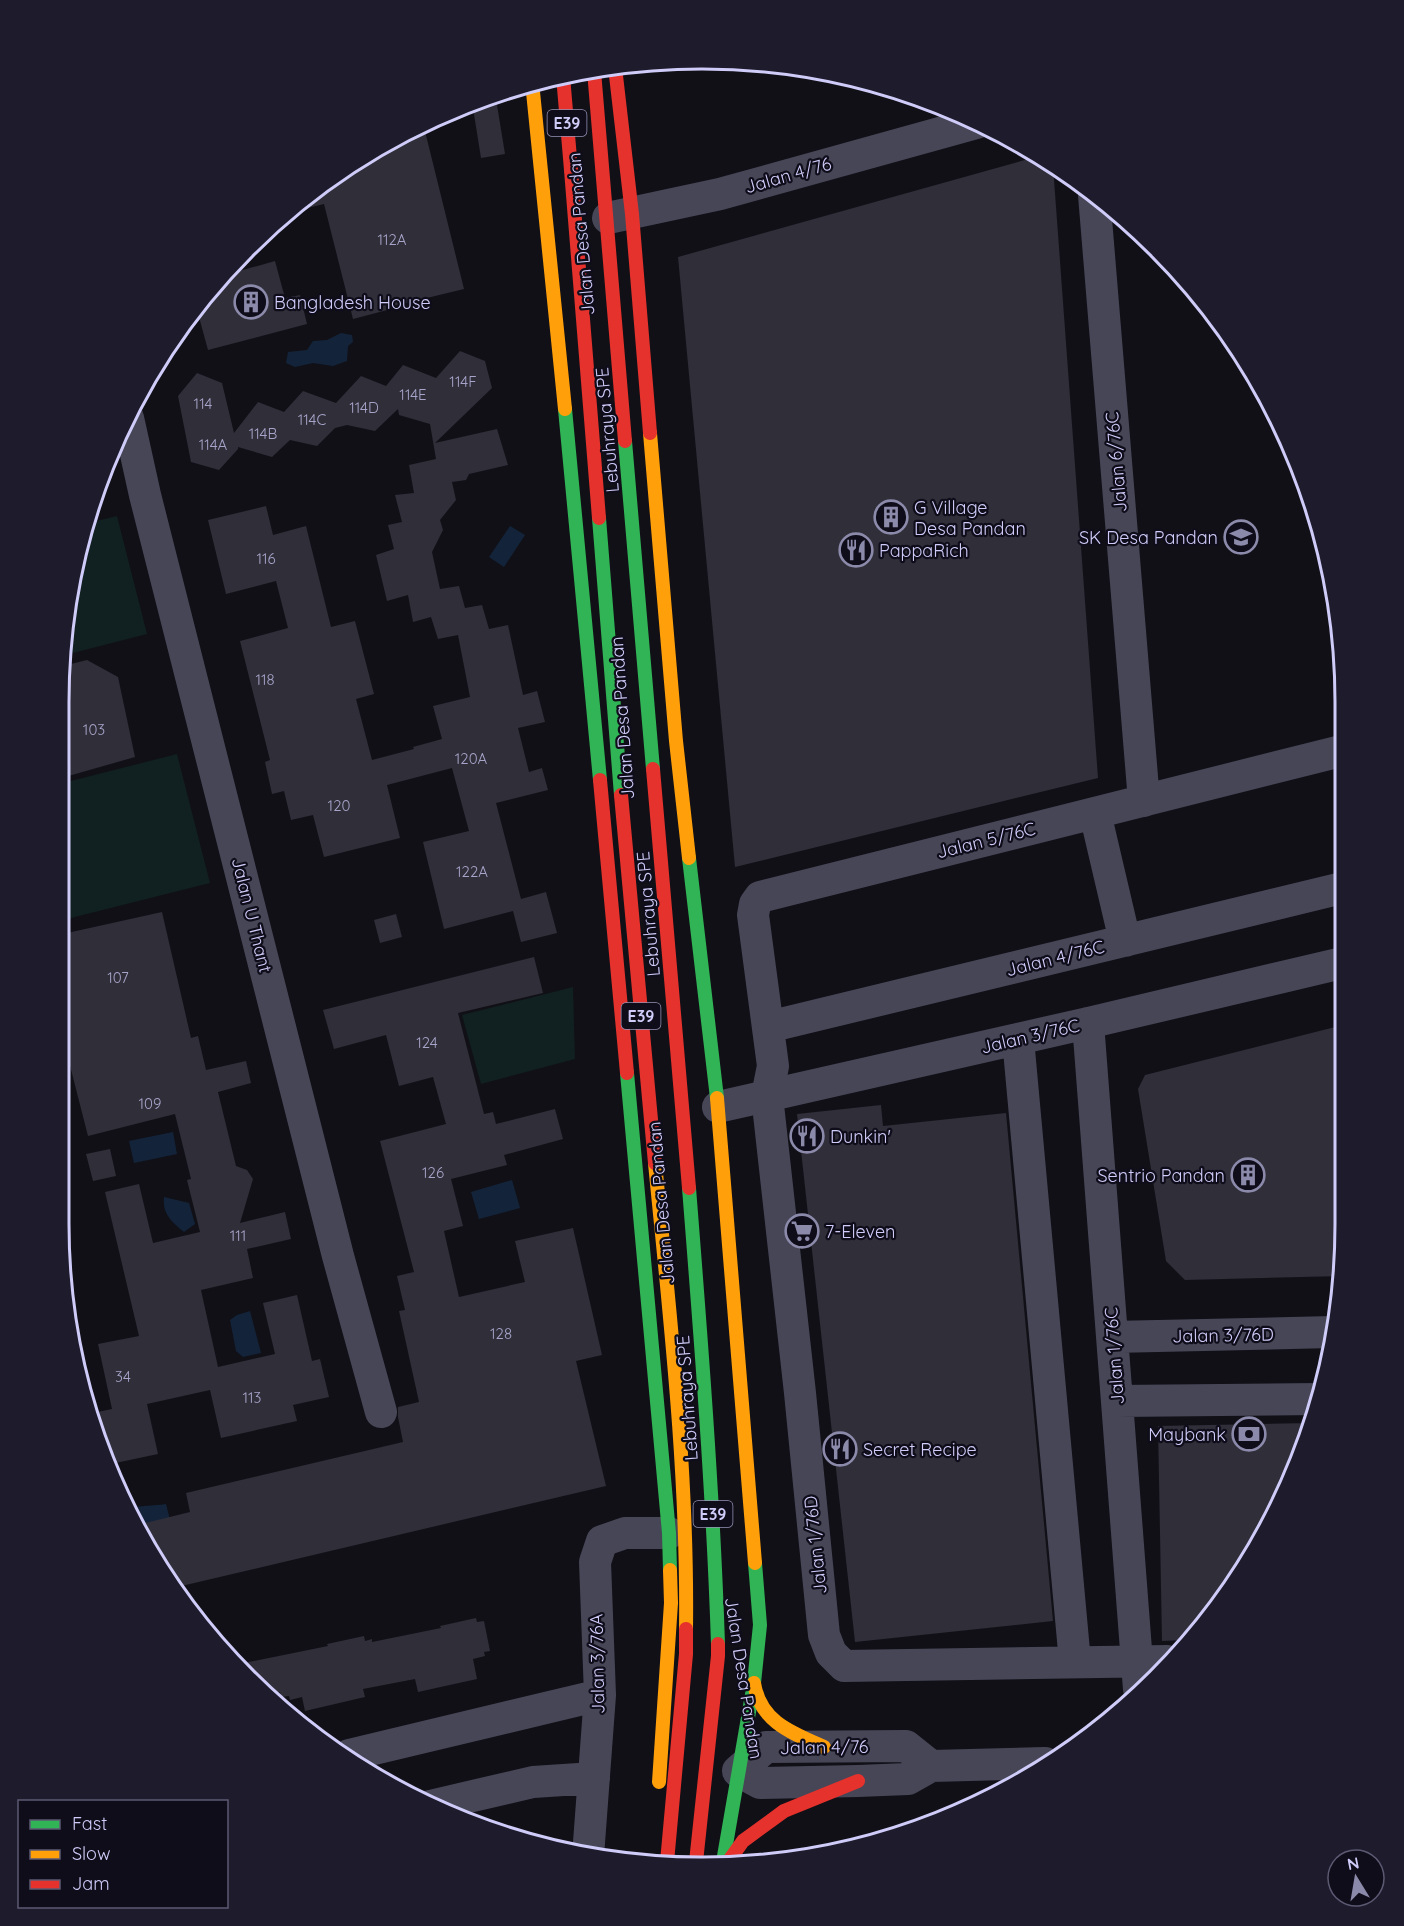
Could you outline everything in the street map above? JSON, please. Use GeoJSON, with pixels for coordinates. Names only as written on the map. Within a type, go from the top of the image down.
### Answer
{"type":"FeatureCollection","features":[{"type":"Feature","properties":{"kind":"main road","name":"Jalan Desa Pandan"},"geometry":{"type":"LineString","coordinates":[[616,75],[632,214],[676,741],[718,1107],[760,1625],[754,1683],[728,1772]]}},
{"type":"Feature","properties":{"kind":"main road","name":"Lebuhraya SPE"},"geometry":{"type":"LineString","coordinates":[[595,78],[702,1347],[715,1544],[718,1656],[697,1857]]}},
{"type":"Feature","properties":{"kind":"main road","name":"Jalan Desa Pandan"},"geometry":{"type":"LineString","coordinates":[[583,80],[573,227],[621,462],[665,1045],[711,1583],[726,1705]]}},
{"type":"Feature","properties":{"kind":"main road","name":"Lebuhraya SPE"},"geometry":{"type":"LineString","coordinates":[[564,85],[627,864],[674,1360],[687,1556],[686,1654],[668,1856]]}},
{"type":"Feature","properties":{"kind":"main road"},"geometry":{"type":"LineString","coordinates":[[534,92],[551,199],[560,216],[573,227],[564,410]]}},
{"type":"Feature","properties":{"kind":"main road","name":"Jalan Desa Pandan"},"geometry":{"type":"LineString","coordinates":[[533,93],[585,616],[669,1533],[671,1603],[657,1801]]}},
{"type":"Feature","properties":{"kind":"main road"},"geometry":{"type":"LineString","coordinates":[[671,1603],[694,1728],[706,1750],[728,1772],[723,1856]]}},
{"type":"Feature","properties":{"kind":"main road"},"geometry":{"type":"LineString","coordinates":[[754,1683],[754,1692],[764,1712],[783,1728],[824,1747]]}},
{"type":"Feature","properties":{"kind":"main road","name":"Jalan Desa Pandan"},"geometry":{"type":"LineString","coordinates":[[728,1772],[732,1738]]}},
{"type":"Feature","properties":{"kind":"main road"},"geometry":{"type":"LineString","coordinates":[[676,1856],[683,1807],[694,1789],[708,1775],[728,1772]]}},
{"type":"Feature","properties":{"kind":"main road"},"geometry":{"type":"LineString","coordinates":[[732,1856],[743,1841],[784,1811],[858,1780]]}},
{"type":"Feature","properties":{"kind":"street","name":"Jalan 4/76"},"geometry":{"type":"LineString","coordinates":[[573,227],[720,194],[965,126]]}},
{"type":"Feature","properties":{"kind":"street","name":"Jalan 6/76C"},"geometry":{"type":"LineString","coordinates":[[1095,206],[1144,801]]}},
{"type":"Feature","properties":{"kind":"street","name":"Jalan U Thant"},"geometry":{"type":"LineString","coordinates":[[131,430],[145,495],[330,1225],[381,1412]]}},
{"type":"Feature","properties":{"kind":"street","name":"Jalan 5/76C"},"geometry":{"type":"LineString","coordinates":[[768,1027],[753,915],[755,904],[760,897],[1335,753]]}},
{"type":"Feature","properties":{"kind":"street"},"geometry":{"type":"LineString","coordinates":[[1095,813],[1125,941]]}},
{"type":"Feature","properties":{"kind":"street","name":"Jalan 4/76C"},"geometry":{"type":"LineString","coordinates":[[768,1027],[1335,890]]}},
{"type":"Feature","properties":{"kind":"street","name":"Jalan 3/76C"},"geometry":{"type":"LineString","coordinates":[[718,1107],[1335,965]]}},
{"type":"Feature","properties":{"kind":"street","name":"Jalan 1/76C"},"geometry":{"type":"LineString","coordinates":[[1088,1023],[1117,1401],[1148,1670]]}},
{"type":"Feature","properties":{"kind":"street"},"geometry":{"type":"LineString","coordinates":[[767,1096],[773,1066],[768,1027]]}},
{"type":"Feature","properties":{"kind":"street"},"geometry":{"type":"LineString","coordinates":[[1018,1039],[1075,1662]]}},
{"type":"Feature","properties":{"kind":"street","name":"Jalan 1/76D"},"geometry":{"type":"LineString","coordinates":[[767,1096],[824,1635],[831,1653],[844,1666],[1075,1662],[1148,1670]]}},
{"type":"Feature","properties":{"kind":"street","name":"Jalan 3/76D"},"geometry":{"type":"LineString","coordinates":[[1112,1337],[1326,1332]]}},
{"type":"Feature","properties":{"kind":"street"},"geometry":{"type":"LineString","coordinates":[[1117,1401],[1310,1399]]}},
{"type":"Feature","properties":{"kind":"street","name":"Jalan 3/76A"},"geometry":{"type":"LineString","coordinates":[[589,1847],[600,1695],[595,1562],[602,1541],[625,1533],[669,1533]]}},
{"type":"Feature","properties":{"kind":"street"},"geometry":{"type":"LineString","coordinates":[[356,1753],[600,1695]]}},
{"type":"Feature","properties":{"kind":"street","name":"Jalan 4/76"},"geometry":{"type":"LineString","coordinates":[[728,1772],[766,1747],[906,1746],[931,1766]]}},
{"type":"Feature","properties":{"kind":"street","name":"Jalan 4/76"},"geometry":{"type":"LineString","coordinates":[[728,1772],[760,1783],[908,1779],[931,1766],[1032,1763]]}},
{"type":"Feature","properties":{"kind":"street"},"geometry":{"type":"LineString","coordinates":[[445,1802],[533,1782],[594,1778]]}},
{"type":"Feature","properties":{"kind":"shaded area"},"geometry":{"type":"Polygon","coordinates":[[[117,516],[147,634],[71,654],[81,579],[96,521],[117,516]]]}},
{"type":"Feature","properties":{"kind":"shaded area"},"geometry":{"type":"Polygon","coordinates":[[[177,754],[210,883],[69,918],[69,781],[177,754]]]}},
{"type":"Feature","properties":{"kind":"shaded area"},"geometry":{"type":"Polygon","coordinates":[[[573,987],[575,1059],[481,1084],[462,1015],[573,987]]]}},
{"type":"Feature","properties":{"kind":"water"},"geometry":{"type":"Polygon","coordinates":[[[341,333],[352,335],[353,342],[348,346],[347,361],[333,366],[313,363],[295,367],[286,363],[288,352],[307,350],[313,341],[327,340],[341,333]]]}},
{"type":"Feature","properties":{"kind":"water"},"geometry":{"type":"Polygon","coordinates":[[[510,526],[525,535],[504,567],[489,557],[510,526]]]}},
{"type":"Feature","properties":{"kind":"water"},"geometry":{"type":"Polygon","coordinates":[[[173,1132],[177,1154],[134,1163],[129,1141],[173,1132]]]}},
{"type":"Feature","properties":{"kind":"water"},"geometry":{"type":"Polygon","coordinates":[[[512,1180],[520,1208],[479,1219],[471,1192],[512,1180]]]}},
{"type":"Feature","properties":{"kind":"water"},"geometry":{"type":"Polygon","coordinates":[[[164,1197],[189,1203],[195,1224],[184,1232],[166,1213],[164,1197]]]}},
{"type":"Feature","properties":{"kind":"water"},"geometry":{"type":"Polygon","coordinates":[[[250,1311],[261,1353],[243,1357],[236,1351],[230,1320],[250,1311]]]}},
{"type":"Feature","properties":{"kind":"water"},"geometry":{"type":"Polygon","coordinates":[[[166,1504],[171,1524],[148,1530],[136,1507],[166,1504]]]}},
{"type":"Feature","properties":{"kind":"building"},"geometry":{"type":"Polygon","coordinates":[[[497,105],[505,154],[481,158],[474,112],[497,105]]]}},
{"type":"Feature","properties":{"kind":"building"},"geometry":{"type":"Polygon","coordinates":[[[425,133],[464,289],[394,306],[395,308],[353,319],[324,204],[307,208],[350,176],[425,133]]]}},
{"type":"Feature","properties":{"kind":"building","name":"G Village Desa Pandan"},"geometry":{"type":"Polygon","coordinates":[[[1027,159],[1054,176],[1098,778],[735,867],[678,257],[1027,159]]]}},
{"type":"Feature","properties":{"kind":"building","name":"Bangladesh House"},"geometry":{"type":"Polygon","coordinates":[[[275,261],[285,298],[300,295],[307,324],[208,350],[199,318],[238,271],[275,261]]]}},
{"type":"Feature","properties":{"kind":"building"},"geometry":{"type":"Polygon","coordinates":[[[460,351],[485,361],[492,388],[435,443],[497,429],[508,465],[469,474],[466,480],[452,482],[456,500],[440,520],[443,530],[432,552],[440,589],[459,586],[465,608],[482,605],[489,629],[508,625],[523,695],[537,691],[545,722],[518,728],[529,772],[542,768],[548,790],[496,803],[521,899],[546,892],[557,933],[521,942],[513,911],[444,929],[423,842],[469,831],[452,768],[387,785],[400,838],[324,857],[313,815],[291,820],[284,791],[272,794],[265,762],[270,760],[240,641],[288,628],[276,581],[226,594],[208,520],[266,506],[273,535],[306,526],[331,627],[355,621],[374,694],[356,699],[372,760],[442,739],[433,706],[470,697],[458,635],[438,639],[431,617],[413,622],[408,595],[387,601],[376,555],[394,549],[388,525],[402,522],[395,495],[414,493],[409,465],[436,459],[430,424],[399,415],[398,409],[375,431],[347,425],[335,428],[317,446],[290,440],[272,457],[238,447],[219,470],[191,462],[178,396],[197,373],[222,383],[234,433],[258,402],[284,412],[303,391],[336,403],[361,376],[386,386],[403,365],[436,378],[460,351]]]}},
{"type":"Feature","properties":{"kind":"building"},"geometry":{"type":"Polygon","coordinates":[[[87,660],[118,677],[135,757],[69,776],[70,664],[87,660]]]}},
{"type":"Feature","properties":{"kind":"building"},"geometry":{"type":"Polygon","coordinates":[[[162,912],[191,1038],[198,1036],[206,1070],[246,1061],[251,1083],[218,1092],[236,1166],[247,1170],[253,1179],[240,1223],[285,1212],[291,1239],[247,1249],[253,1278],[201,1290],[218,1367],[275,1354],[263,1303],[297,1295],[312,1361],[320,1359],[329,1397],[293,1405],[297,1421],[221,1438],[210,1390],[147,1404],[158,1454],[116,1463],[98,1412],[112,1409],[98,1344],[139,1336],[105,1192],[139,1184],[153,1243],[200,1232],[187,1180],[191,1179],[175,1114],[88,1136],[69,1062],[69,933],[162,912]]]}},
{"type":"Feature","properties":{"kind":"building"},"geometry":{"type":"Polygon","coordinates":[[[396,914],[402,937],[380,943],[374,920],[396,914]]]}},
{"type":"Feature","properties":{"kind":"building"},"geometry":{"type":"Polygon","coordinates":[[[534,957],[543,993],[458,1013],[484,1114],[493,1112],[496,1124],[555,1109],[563,1139],[504,1155],[507,1165],[451,1179],[463,1226],[444,1231],[459,1297],[525,1282],[515,1241],[573,1228],[602,1355],[576,1361],[606,1486],[183,1586],[145,1523],[190,1512],[186,1493],[403,1442],[398,1407],[419,1402],[399,1311],[405,1310],[397,1276],[414,1272],[380,1141],[446,1124],[433,1077],[399,1086],[386,1035],[334,1049],[323,1010],[534,957]]]}},
{"type":"Feature","properties":{"kind":"building","name":"Sentrio Pandan"},"geometry":{"type":"Polygon","coordinates":[[[1335,1027],[1333,1276],[1185,1280],[1166,1261],[1138,1089],[1145,1075],[1335,1027]]]}},
{"type":"Feature","properties":{"kind":"building"},"geometry":{"type":"Polygon","coordinates":[[[881,1105],[883,1126],[1006,1113],[1053,1621],[855,1642],[797,1114],[881,1105]]]}},
{"type":"Feature","properties":{"kind":"building"},"geometry":{"type":"Polygon","coordinates":[[[110,1149],[116,1176],[93,1181],[86,1154],[110,1149]]]}},
{"type":"Feature","properties":{"kind":"building"},"geometry":{"type":"Polygon","coordinates":[[[1302,1423],[1287,1466],[1250,1540],[1228,1576],[1179,1640],[1162,1641],[1158,1426],[1302,1423]]]}},
{"type":"Feature","properties":{"kind":"building"},"geometry":{"type":"Polygon","coordinates":[[[476,1618],[477,1622],[484,1621],[490,1651],[484,1652],[485,1656],[473,1659],[477,1679],[418,1692],[415,1679],[363,1689],[365,1697],[305,1711],[302,1697],[290,1700],[289,1696],[282,1697],[280,1692],[277,1693],[246,1663],[328,1646],[327,1644],[364,1636],[365,1641],[372,1639],[372,1642],[441,1628],[440,1626],[476,1618]]]}},
{"type":"Feature","properties":{"kind":"traffic: fast"},"geometry":{"type":"LineString","coordinates":[[565,409],[600,780]]}},
{"type":"Feature","properties":{"kind":"traffic: fast"},"geometry":{"type":"LineString","coordinates":[[625,441],[653,769]]}},
{"type":"Feature","properties":{"kind":"traffic: fast"},"geometry":{"type":"LineString","coordinates":[[599,518],[621,795]]}},
{"type":"Feature","properties":{"kind":"traffic: fast"},"geometry":{"type":"LineString","coordinates":[[689,858],[717,1098]]}},
{"type":"Feature","properties":{"kind":"traffic: fast"},"geometry":{"type":"LineString","coordinates":[[627,1073],[669,1533],[670,1570]]}},
{"type":"Feature","properties":{"kind":"traffic: fast"},"geometry":{"type":"LineString","coordinates":[[689,1188],[710,1473],[718,1644]]}},
{"type":"Feature","properties":{"kind":"traffic: fast"},"geometry":{"type":"LineString","coordinates":[[724,1856],[754,1683],[760,1625],[755,1563]]}},
{"type":"Feature","properties":{"kind":"traffic: slow"},"geometry":{"type":"LineString","coordinates":[[533,93],[565,409]]}},
{"type":"Feature","properties":{"kind":"traffic: slow"},"geometry":{"type":"LineString","coordinates":[[650,433],[676,741],[689,858]]}},
{"type":"Feature","properties":{"kind":"traffic: slow"},"geometry":{"type":"LineString","coordinates":[[717,1098],[755,1563]]}},
{"type":"Feature","properties":{"kind":"traffic: slow"},"geometry":{"type":"LineString","coordinates":[[655,1163],[681,1454],[686,1629]]}},
{"type":"Feature","properties":{"kind":"traffic: slow"},"geometry":{"type":"LineString","coordinates":[[659,1782],[671,1603],[670,1570]]}},
{"type":"Feature","properties":{"kind":"traffic: slow"},"geometry":{"type":"LineString","coordinates":[[754,1683],[757,1696],[770,1717],[789,1731],[824,1747]]}},
{"type":"Feature","properties":{"kind":"traffic: jam"},"geometry":{"type":"LineString","coordinates":[[616,75],[632,214],[650,433]]}},
{"type":"Feature","properties":{"kind":"traffic: jam"},"geometry":{"type":"LineString","coordinates":[[595,78],[625,441]]}},
{"type":"Feature","properties":{"kind":"traffic: jam"},"geometry":{"type":"LineString","coordinates":[[564,85],[571,170]]}},
{"type":"Feature","properties":{"kind":"traffic: jam"},"geometry":{"type":"LineString","coordinates":[[571,170],[599,518]]}},
{"type":"Feature","properties":{"kind":"traffic: jam"},"geometry":{"type":"LineString","coordinates":[[653,769],[689,1188]]}},
{"type":"Feature","properties":{"kind":"traffic: jam"},"geometry":{"type":"LineString","coordinates":[[600,780],[627,1073]]}},
{"type":"Feature","properties":{"kind":"traffic: jam"},"geometry":{"type":"LineString","coordinates":[[621,795],[655,1163]]}},
{"type":"Feature","properties":{"kind":"traffic: jam"},"geometry":{"type":"LineString","coordinates":[[668,1856],[686,1654],[686,1629]]}},
{"type":"Feature","properties":{"kind":"traffic: jam"},"geometry":{"type":"LineString","coordinates":[[697,1857],[718,1644]]}},
{"type":"Feature","properties":{"kind":"traffic: jam"},"geometry":{"type":"LineString","coordinates":[[732,1856],[743,1841],[784,1811],[858,1781]]}},
{"type":"Feature","properties":{"kind":"place","name":"Bangladesh House"},"geometry":{"type":"Point","coordinates":[251,302]}},
{"type":"Feature","properties":{"kind":"place","name":"G Village Desa Pandan"},"geometry":{"type":"Point","coordinates":[891,517]}},
{"type":"Feature","properties":{"kind":"place","name":"SK Desa Pandan"},"geometry":{"type":"Point","coordinates":[1241,537]}},
{"type":"Feature","properties":{"kind":"place","name":"PappaRich"},"geometry":{"type":"Point","coordinates":[856,550]}},
{"type":"Feature","properties":{"kind":"place","name":"Dunkin'"},"geometry":{"type":"Point","coordinates":[807,1136]}},
{"type":"Feature","properties":{"kind":"place","name":"Sentrio Pandan"},"geometry":{"type":"Point","coordinates":[1248,1175]}},
{"type":"Feature","properties":{"kind":"place","name":"7-Eleven"},"geometry":{"type":"Point","coordinates":[802,1231]}},
{"type":"Feature","properties":{"kind":"place","name":"Maybank"},"geometry":{"type":"Point","coordinates":[1249,1434]}},
{"type":"Feature","properties":{"kind":"place","name":"Secret Recipe"},"geometry":{"type":"Point","coordinates":[840,1449]}}]}
